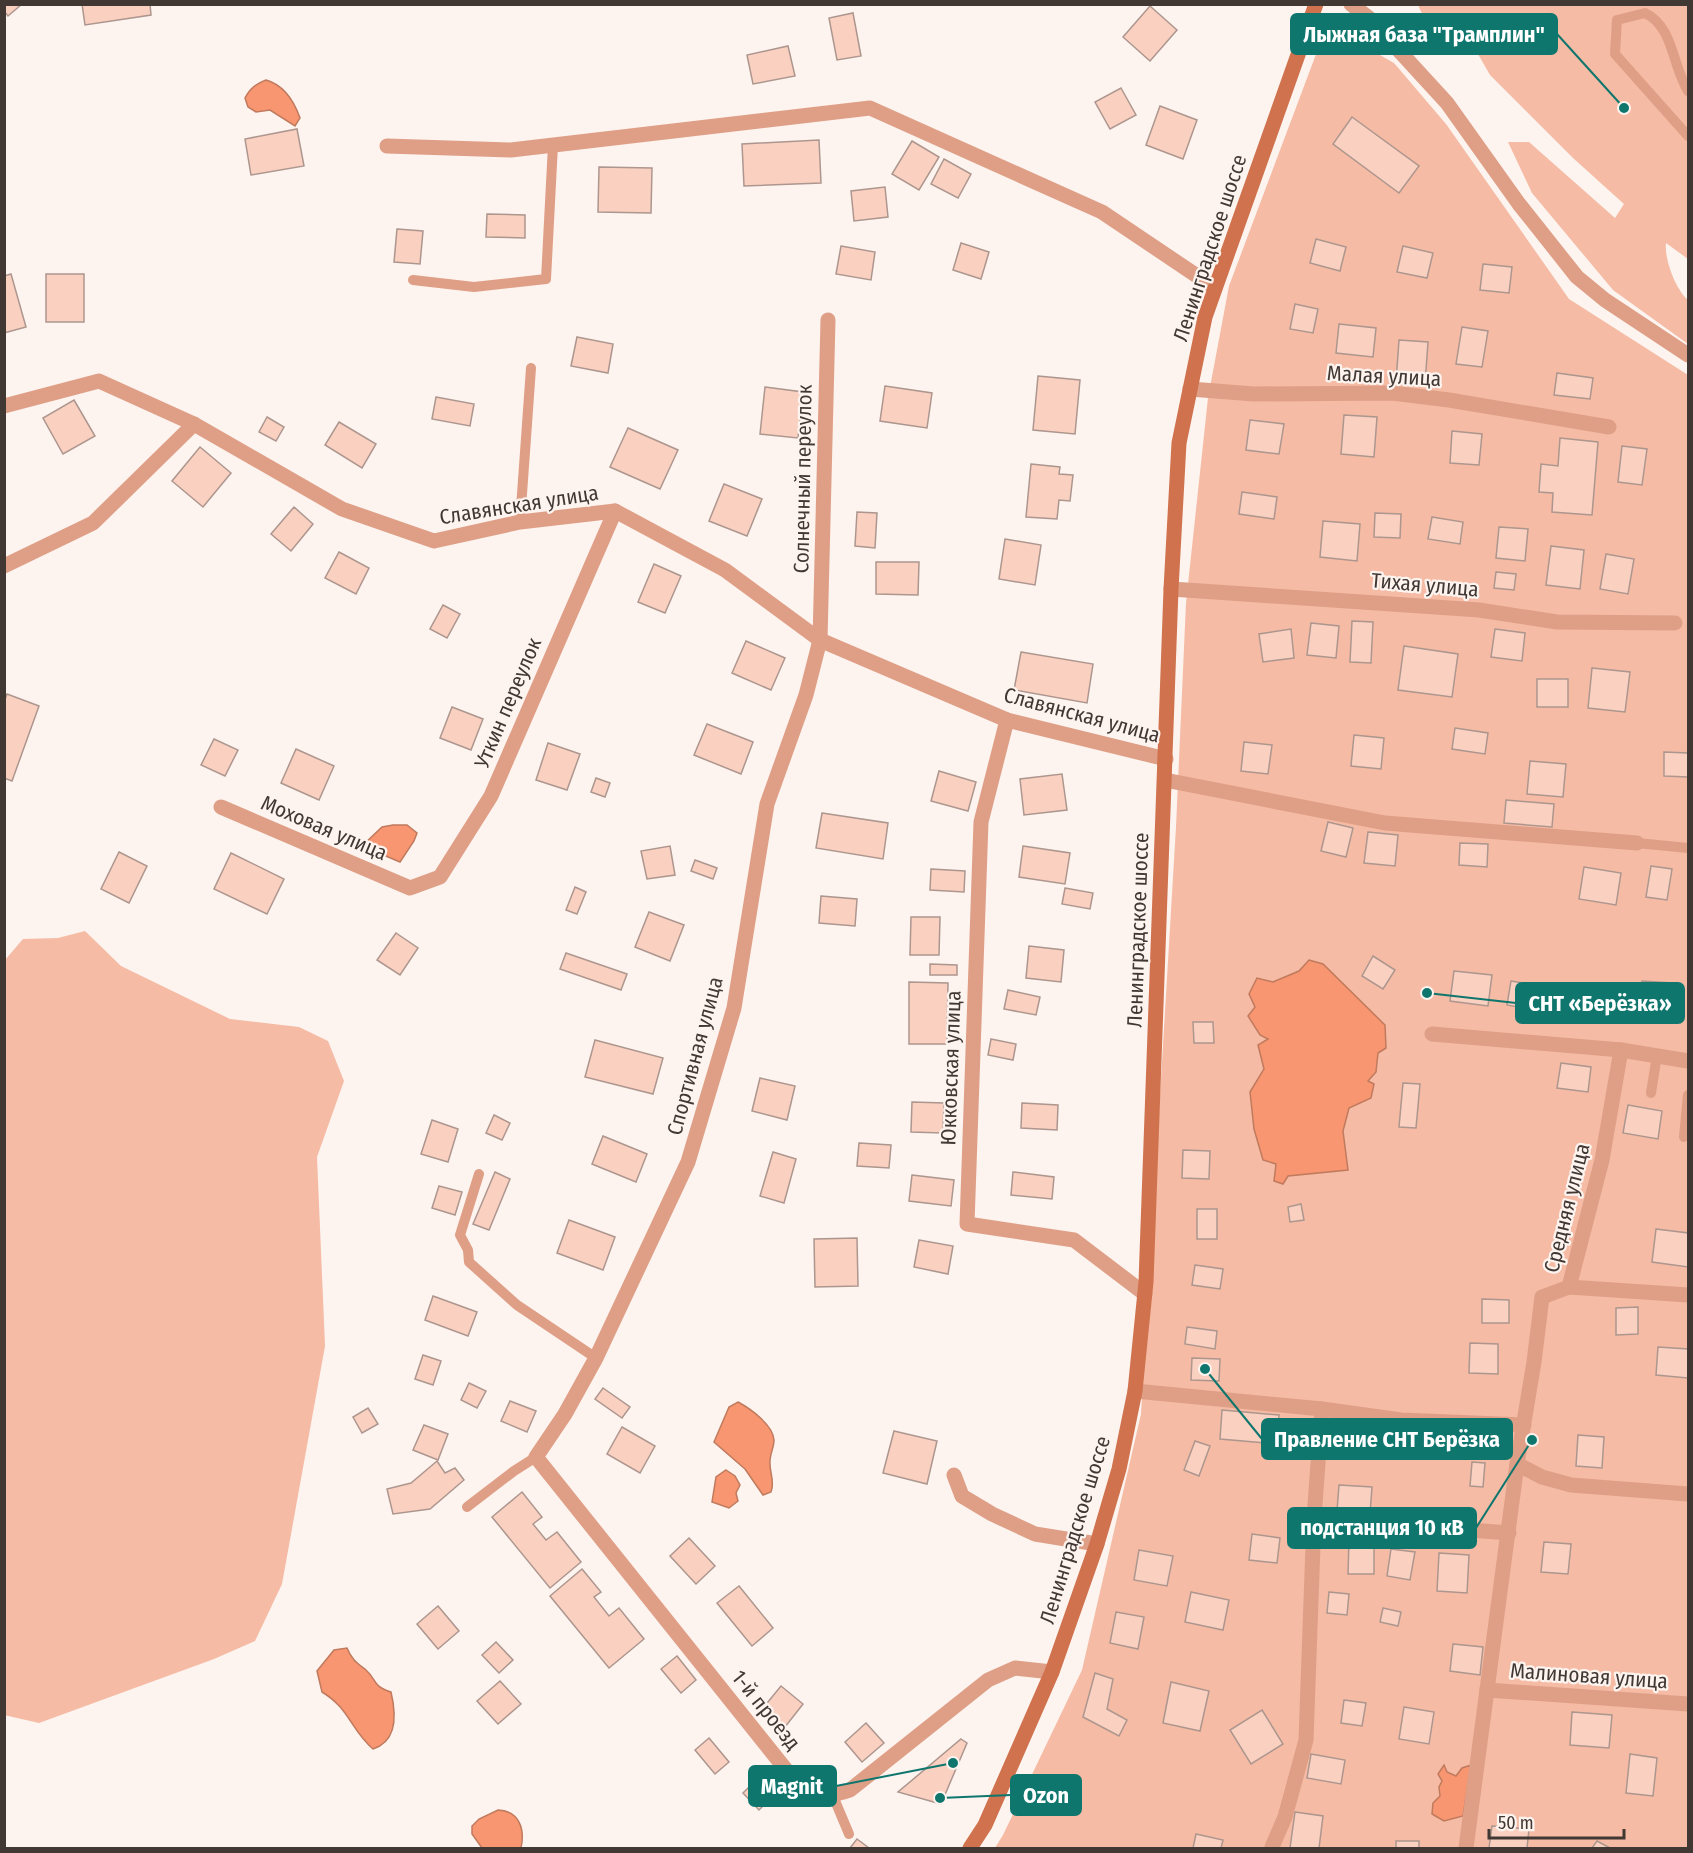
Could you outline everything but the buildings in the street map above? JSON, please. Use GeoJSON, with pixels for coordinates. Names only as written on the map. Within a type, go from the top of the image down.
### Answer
{"type":"FeatureCollection","features":[{"type":"Feature","properties":{"kind":"main road","name":"Ленинградское шоссе"},"geometry":{"type":"LineString","coordinates":[[970,1848],[984,1825],[1052,1672],[1097,1544],[1119,1469],[1135,1391],[1145,1294],[1171,589],[1179,443],[1205,317],[1316,4]]}},
{"type":"Feature","properties":{"kind":"street"},"geometry":{"type":"LineString","coordinates":[[1351,4],[1370,19],[1447,103],[1519,204],[1577,277],[1605,300],[1689,355]]}},
{"type":"Feature","properties":{"kind":"street"},"geometry":{"type":"LineString","coordinates":[[387,146],[511,150],[870,108],[1102,212],[1215,288]]}},
{"type":"Feature","properties":{"kind":"street","name":"Солнечный переулок"},"geometry":{"type":"LineString","coordinates":[[820,639],[828,320]]}},
{"type":"Feature","properties":{"kind":"street","name":"Славянская улица"},"geometry":{"type":"LineString","coordinates":[[4,406],[99,381],[194,424],[342,509],[434,541],[520,522],[615,511],[725,570],[820,639],[1007,720],[1166,759]]}},
{"type":"Feature","properties":{"kind":"street","name":"Малая улица"},"geometry":{"type":"LineString","coordinates":[[1190,389],[1254,394],[1392,393],[1449,400],[1609,427]]}},
{"type":"Feature","properties":{"kind":"street"},"geometry":{"type":"LineString","coordinates":[[4,567],[93,523],[194,424]]}},
{"type":"Feature","properties":{"kind":"street","name":"Уткин переулок"},"geometry":{"type":"LineString","coordinates":[[410,888],[440,877],[491,796],[615,511]]}},
{"type":"Feature","properties":{"kind":"street","name":"Тихая улица"},"geometry":{"type":"LineString","coordinates":[[1171,589],[1479,610],[1557,622],[1675,623]]}},
{"type":"Feature","properties":{"kind":"street","name":"Спортивная улица"},"geometry":{"type":"LineString","coordinates":[[536,1457],[565,1414],[596,1358],[688,1162],[734,1008],[767,804],[806,695],[820,639]]}},
{"type":"Feature","properties":{"kind":"street","name":"Юкковская улица"},"geometry":{"type":"LineString","coordinates":[[1007,720],[981,822],[967,1224],[1074,1240],[1145,1294]]}},
{"type":"Feature","properties":{"kind":"street"},"geometry":{"type":"LineString","coordinates":[[1165,780],[1384,823],[1637,843]]}},
{"type":"Feature","properties":{"kind":"street","name":"Моховая улица"},"geometry":{"type":"LineString","coordinates":[[221,807],[410,888]]}},
{"type":"Feature","properties":{"kind":"street"},"geometry":{"type":"LineString","coordinates":[[1432,1034],[1621,1050],[1689,1061]]}},
{"type":"Feature","properties":{"kind":"street","name":"Средняя улица"},"geometry":{"type":"LineString","coordinates":[[1524,1425],[1542,1297],[1569,1287],[1602,1160],[1621,1050]]}},
{"type":"Feature","properties":{"kind":"street"},"geometry":{"type":"LineString","coordinates":[[1569,1287],[1689,1295]]}},
{"type":"Feature","properties":{"kind":"street"},"geometry":{"type":"LineString","coordinates":[[1135,1391],[1322,1409],[1401,1420],[1524,1425],[1466,1848]]}},
{"type":"Feature","properties":{"kind":"street"},"geometry":{"type":"LineString","coordinates":[[1272,1847],[1285,1817],[1306,1740],[1314,1518],[1322,1409]]}},
{"type":"Feature","properties":{"kind":"street","name":"1-й проезд"},"geometry":{"type":"LineString","coordinates":[[536,1457],[795,1780],[812,1793],[832,1796]]}},
{"type":"Feature","properties":{"kind":"street"},"geometry":{"type":"LineString","coordinates":[[1517,1464],[1542,1477],[1571,1485],[1689,1494]]}},
{"type":"Feature","properties":{"kind":"street"},"geometry":{"type":"LineString","coordinates":[[954,1475],[962,1496],[992,1514],[1035,1534],[1097,1544]]}},
{"type":"Feature","properties":{"kind":"street"},"geometry":{"type":"LineString","coordinates":[[1314,1518],[1509,1533]]}},
{"type":"Feature","properties":{"kind":"street"},"geometry":{"type":"LineString","coordinates":[[832,1796],[850,1790],[988,1680],[1015,1668],[1052,1672]]}},
{"type":"Feature","properties":{"kind":"street","name":"Малиновая улица"},"geometry":{"type":"LineString","coordinates":[[1487,1690],[1689,1704]]}},
{"type":"Feature","properties":{"kind":"lane"},"geometry":{"type":"LineString","coordinates":[[1689,91],[1681,80],[1667,36],[1654,17],[1644,13],[1617,20],[1615,54],[1689,136]]}},
{"type":"Feature","properties":{"kind":"lane"},"geometry":{"type":"LineString","coordinates":[[413,280],[474,287],[546,279],[553,146]]}},
{"type":"Feature","properties":{"kind":"lane"},"geometry":{"type":"LineString","coordinates":[[520,522],[531,368]]}},
{"type":"Feature","properties":{"kind":"lane"},"geometry":{"type":"LineString","coordinates":[[1637,843],[1689,848]]}},
{"type":"Feature","properties":{"kind":"lane"},"geometry":{"type":"LineString","coordinates":[[1651,1093],[1657,1055]]}},
{"type":"Feature","properties":{"kind":"lane"},"geometry":{"type":"LineString","coordinates":[[1684,1137],[1689,1095]]}},
{"type":"Feature","properties":{"kind":"lane"},"geometry":{"type":"LineString","coordinates":[[478,1174],[460,1234],[468,1250],[469,1262],[517,1305],[596,1358]]}},
{"type":"Feature","properties":{"kind":"lane"},"geometry":{"type":"LineString","coordinates":[[468,1507],[536,1457]]}},
{"type":"Feature","properties":{"kind":"lane"},"geometry":{"type":"LineString","coordinates":[[832,1796],[849,1834]]}},
{"type":"Feature","properties":{"kind":"shaded area"},"geometry":{"type":"Polygon","coordinates":[[[1418,5],[1688,5],[1688,259],[1666,243],[1666,250],[1675,282],[1688,300],[1688,344],[1613,290],[1532,193],[1508,142],[1529,142],[1615,218],[1624,204],[1573,158],[1490,75],[1478,54],[1424,18],[1418,5]]]}},
{"type":"Feature","properties":{"kind":"shaded area"},"geometry":{"type":"Polygon","coordinates":[[[1327,25],[1394,63],[1446,124],[1569,299],[1688,375],[1688,1848],[995,1848],[1082,1670],[1141,1414],[1176,827],[1186,603],[1208,398],[1229,286],[1327,25]]]}},
{"type":"Feature","properties":{"kind":"shaded area"},"geometry":{"type":"Polygon","coordinates":[[[266,80],[283,90],[295,106],[300,118],[295,126],[270,110],[256,112],[248,107],[245,98],[247,95],[259,83],[266,80]]]}},
{"type":"Feature","properties":{"kind":"shaded area"},"geometry":{"type":"Polygon","coordinates":[[[407,825],[417,833],[400,862],[362,846],[382,827],[407,825]]]}},
{"type":"Feature","properties":{"kind":"shaded area"},"geometry":{"type":"Polygon","coordinates":[[[85,931],[121,966],[230,1019],[299,1027],[328,1041],[344,1081],[317,1157],[325,1346],[282,1584],[255,1641],[214,1659],[39,1723],[4,1715],[5,960],[23,939],[58,938],[85,931]]]}},
{"type":"Feature","properties":{"kind":"shaded area"},"geometry":{"type":"Polygon","coordinates":[[[1309,960],[1323,964],[1385,1025],[1386,1048],[1378,1053],[1376,1072],[1368,1081],[1374,1084],[1371,1098],[1349,1108],[1343,1131],[1348,1170],[1288,1176],[1283,1184],[1274,1181],[1276,1164],[1263,1160],[1254,1129],[1250,1092],[1264,1069],[1258,1045],[1268,1039],[1260,1035],[1248,1016],[1255,1007],[1249,994],[1257,978],[1273,982],[1299,971],[1309,960]]]}},
{"type":"Feature","properties":{"kind":"shaded area"},"geometry":{"type":"Polygon","coordinates":[[[738,1402],[760,1418],[773,1434],[774,1443],[770,1461],[772,1488],[771,1492],[763,1495],[745,1469],[714,1442],[729,1407],[738,1402]]]}},
{"type":"Feature","properties":{"kind":"shaded area"},"geometry":{"type":"Polygon","coordinates":[[[726,1470],[735,1476],[740,1485],[736,1493],[738,1501],[729,1508],[712,1502],[716,1477],[726,1470]]]}},
{"type":"Feature","properties":{"kind":"shaded area"},"geometry":{"type":"Polygon","coordinates":[[[347,1648],[357,1663],[378,1685],[391,1692],[394,1717],[391,1733],[387,1740],[373,1749],[365,1742],[339,1705],[322,1692],[317,1671],[334,1650],[347,1648]]]}},
{"type":"Feature","properties":{"kind":"shaded area"},"geometry":{"type":"Polygon","coordinates":[[[1444,1765],[1447,1772],[1456,1776],[1462,1768],[1471,1765],[1463,1816],[1444,1821],[1432,1814],[1433,1803],[1440,1796],[1439,1787],[1442,1781],[1438,1774],[1444,1765]]]}},
{"type":"Feature","properties":{"kind":"shaded area"},"geometry":{"type":"Polygon","coordinates":[[[498,1810],[505,1811],[516,1818],[521,1828],[521,1848],[482,1848],[472,1834],[472,1826],[479,1819],[498,1810]]]}},
{"type":"Feature","properties":{"kind":"place","name":"Лыжная база \"Трамплин\""},"geometry":{"type":"Point","coordinates":[1624,108]}},
{"type":"Feature","properties":{"kind":"place","name":"СНТ «Берёзка»"},"geometry":{"type":"Point","coordinates":[1427,993]}},
{"type":"Feature","properties":{"kind":"place","name":"Правление СНТ Берёзка"},"geometry":{"type":"Point","coordinates":[1205,1369]}},
{"type":"Feature","properties":{"kind":"place","name":"подстанция 10 кВ"},"geometry":{"type":"Point","coordinates":[1532,1440]}},
{"type":"Feature","properties":{"kind":"place","name":"Magnit"},"geometry":{"type":"Point","coordinates":[953,1763]}},
{"type":"Feature","properties":{"kind":"place","name":"Ozon"},"geometry":{"type":"Point","coordinates":[940,1798]}}]}
